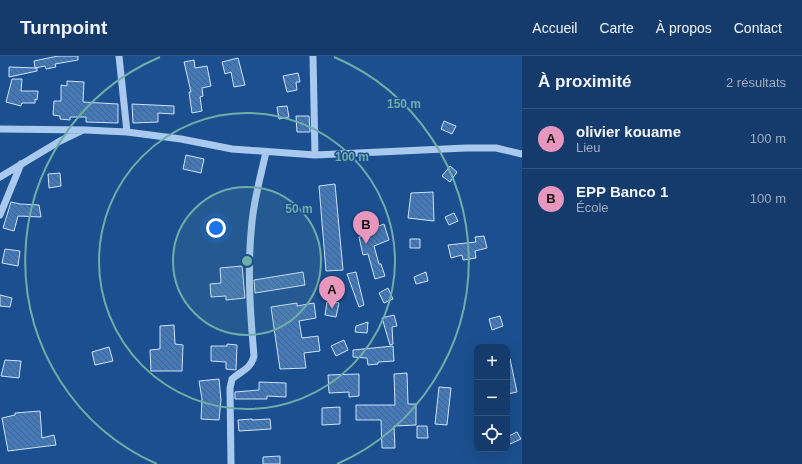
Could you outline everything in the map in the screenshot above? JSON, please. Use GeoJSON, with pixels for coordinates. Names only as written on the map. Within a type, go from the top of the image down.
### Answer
{"type":"FeatureCollection","features":[{"type":"Feature","properties":{"kind":"street"},"geometry":{"type":"LineString","coordinates":[[119,56],[127,132]]}},
{"type":"Feature","properties":{"kind":"street"},"geometry":{"type":"LineString","coordinates":[[313,56],[316,155]]}},
{"type":"Feature","properties":{"kind":"street"},"geometry":{"type":"LineString","coordinates":[[0,129],[127,132],[181,139],[232,149],[316,155],[466,148],[496,148],[522,154]]}},
{"type":"Feature","properties":{"kind":"street"},"geometry":{"type":"LineString","coordinates":[[0,177],[60,141],[85,130]]}},
{"type":"Feature","properties":{"kind":"street"},"geometry":{"type":"LineString","coordinates":[[232,464],[230,388],[232,379],[247,369],[252,363],[254,356],[250,308],[250,249],[252,220],[266,152]]}},
{"type":"Feature","properties":{"kind":"street"},"geometry":{"type":"LineString","coordinates":[[0,215],[21,164]]}},
{"type":"Feature","properties":{"kind":"building"},"geometry":{"type":"Polygon","coordinates":[[[58,56],[78,56],[78,60],[55,64],[56,67],[46,69],[45,66],[35,68],[34,61],[58,56]]]}},
{"type":"Feature","properties":{"kind":"building"},"geometry":{"type":"Polygon","coordinates":[[[238,58],[245,85],[234,87],[231,72],[225,74],[222,62],[238,58]]]}},
{"type":"Feature","properties":{"kind":"building"},"geometry":{"type":"Polygon","coordinates":[[[194,60],[195,68],[207,66],[211,86],[202,88],[203,96],[200,97],[202,111],[192,113],[189,92],[191,92],[184,62],[194,60]]]}},
{"type":"Feature","properties":{"kind":"building"},"geometry":{"type":"Polygon","coordinates":[[[9,67],[37,68],[37,71],[9,77],[9,67]]]}},
{"type":"Feature","properties":{"kind":"building"},"geometry":{"type":"Polygon","coordinates":[[[298,73],[300,82],[296,82],[297,90],[287,92],[283,76],[298,73]]]}},
{"type":"Feature","properties":{"kind":"building"},"geometry":{"type":"Polygon","coordinates":[[[12,79],[22,79],[21,91],[38,91],[37,100],[35,99],[35,103],[22,103],[21,106],[6,102],[12,79]]]}},
{"type":"Feature","properties":{"kind":"building"},"geometry":{"type":"Polygon","coordinates":[[[67,81],[84,82],[83,102],[118,104],[118,123],[86,122],[86,117],[70,117],[70,120],[60,119],[60,116],[53,115],[54,101],[61,101],[61,85],[67,86],[67,81]]]}},
{"type":"Feature","properties":{"kind":"building"},"geometry":{"type":"Polygon","coordinates":[[[132,104],[174,106],[174,114],[158,113],[158,122],[133,123],[132,104]]]}},
{"type":"Feature","properties":{"kind":"building"},"geometry":{"type":"Polygon","coordinates":[[[287,106],[289,117],[279,119],[277,107],[287,106]]]}},
{"type":"Feature","properties":{"kind":"building"},"geometry":{"type":"Polygon","coordinates":[[[296,116],[309,116],[310,132],[297,132],[296,116]]]}},
{"type":"Feature","properties":{"kind":"building"},"geometry":{"type":"Polygon","coordinates":[[[444,121],[456,126],[452,134],[441,129],[444,121]]]}},
{"type":"Feature","properties":{"kind":"building"},"geometry":{"type":"Polygon","coordinates":[[[186,155],[204,159],[201,173],[183,169],[186,155]]]}},
{"type":"Feature","properties":{"kind":"building"},"geometry":{"type":"Polygon","coordinates":[[[450,166],[457,172],[450,182],[442,176],[450,166]]]}},
{"type":"Feature","properties":{"kind":"building"},"geometry":{"type":"Polygon","coordinates":[[[60,173],[61,186],[49,188],[48,174],[60,173]]]}},
{"type":"Feature","properties":{"kind":"building"},"geometry":{"type":"Polygon","coordinates":[[[335,184],[343,270],[326,271],[319,186],[335,184]]]}},
{"type":"Feature","properties":{"kind":"building"},"geometry":{"type":"Polygon","coordinates":[[[433,192],[434,221],[408,218],[411,193],[433,192]]]}},
{"type":"Feature","properties":{"kind":"building"},"geometry":{"type":"Polygon","coordinates":[[[11,202],[39,205],[41,217],[18,216],[14,231],[3,228],[11,202]]]}},
{"type":"Feature","properties":{"kind":"building"},"geometry":{"type":"Polygon","coordinates":[[[454,213],[458,221],[449,225],[445,217],[454,213]]]}},
{"type":"Feature","properties":{"kind":"building"},"geometry":{"type":"Polygon","coordinates":[[[384,224],[389,240],[374,246],[379,264],[381,264],[385,276],[375,279],[368,254],[363,255],[359,237],[375,233],[373,228],[384,224]]]}},
{"type":"Feature","properties":{"kind":"building"},"geometry":{"type":"Polygon","coordinates":[[[484,236],[487,248],[475,251],[476,258],[463,260],[462,255],[451,258],[448,245],[476,242],[475,237],[484,236]]]}},
{"type":"Feature","properties":{"kind":"building"},"geometry":{"type":"Polygon","coordinates":[[[410,239],[420,239],[420,248],[410,248],[410,239]]]}},
{"type":"Feature","properties":{"kind":"building"},"geometry":{"type":"Polygon","coordinates":[[[5,249],[20,251],[18,266],[2,263],[5,249]]]}},
{"type":"Feature","properties":{"kind":"building"},"geometry":{"type":"Polygon","coordinates":[[[242,266],[245,298],[226,300],[226,296],[211,297],[210,284],[221,283],[220,268],[242,266]]]}},
{"type":"Feature","properties":{"kind":"building"},"geometry":{"type":"Polygon","coordinates":[[[303,272],[305,285],[255,293],[254,280],[303,272]]]}},
{"type":"Feature","properties":{"kind":"building"},"geometry":{"type":"Polygon","coordinates":[[[356,272],[364,305],[359,307],[347,274],[356,272]]]}},
{"type":"Feature","properties":{"kind":"building"},"geometry":{"type":"Polygon","coordinates":[[[426,272],[428,281],[416,284],[414,277],[426,272]]]}},
{"type":"Feature","properties":{"kind":"building"},"geometry":{"type":"Polygon","coordinates":[[[388,288],[393,299],[384,303],[379,293],[388,288]]]}},
{"type":"Feature","properties":{"kind":"building"},"geometry":{"type":"Polygon","coordinates":[[[0,295],[12,298],[10,307],[0,306],[0,295]]]}},
{"type":"Feature","properties":{"kind":"building"},"geometry":{"type":"Polygon","coordinates":[[[327,302],[339,303],[336,317],[325,315],[327,302]]]}},
{"type":"Feature","properties":{"kind":"building"},"geometry":{"type":"Polygon","coordinates":[[[297,303],[297,306],[314,303],[316,318],[299,321],[302,338],[318,336],[320,351],[304,353],[306,368],[280,369],[271,307],[297,303]]]}},
{"type":"Feature","properties":{"kind":"building"},"geometry":{"type":"Polygon","coordinates":[[[394,315],[397,326],[392,327],[393,344],[390,345],[382,318],[394,315]]]}},
{"type":"Feature","properties":{"kind":"building"},"geometry":{"type":"Polygon","coordinates":[[[500,316],[503,326],[492,330],[489,319],[500,316]]]}},
{"type":"Feature","properties":{"kind":"building"},"geometry":{"type":"Polygon","coordinates":[[[368,322],[367,333],[355,332],[356,326],[368,322]]]}},
{"type":"Feature","properties":{"kind":"building"},"geometry":{"type":"Polygon","coordinates":[[[174,325],[175,344],[183,345],[182,371],[151,371],[150,350],[160,349],[160,326],[174,325]]]}},
{"type":"Feature","properties":{"kind":"building"},"geometry":{"type":"Polygon","coordinates":[[[344,340],[348,350],[336,356],[331,346],[344,340]]]}},
{"type":"Feature","properties":{"kind":"building"},"geometry":{"type":"Polygon","coordinates":[[[227,344],[237,345],[236,370],[226,369],[226,362],[211,361],[211,346],[227,346],[227,344]]]}},
{"type":"Feature","properties":{"kind":"building"},"geometry":{"type":"Polygon","coordinates":[[[393,346],[394,361],[378,362],[378,364],[368,365],[367,358],[353,357],[353,350],[393,346]]]}},
{"type":"Feature","properties":{"kind":"building"},"geometry":{"type":"Polygon","coordinates":[[[109,347],[113,361],[95,365],[92,352],[109,347]]]}},
{"type":"Feature","properties":{"kind":"building"},"geometry":{"type":"Polygon","coordinates":[[[510,359],[517,392],[510,393],[510,359]]]}},
{"type":"Feature","properties":{"kind":"building"},"geometry":{"type":"Polygon","coordinates":[[[5,360],[21,361],[19,378],[1,376],[5,360]]]}},
{"type":"Feature","properties":{"kind":"building"},"geometry":{"type":"Polygon","coordinates":[[[407,373],[408,404],[416,404],[416,425],[394,426],[395,448],[382,448],[381,420],[356,420],[356,405],[395,405],[394,374],[407,373]]]}},
{"type":"Feature","properties":{"kind":"building"},"geometry":{"type":"Polygon","coordinates":[[[359,374],[359,396],[349,397],[349,392],[329,393],[328,375],[359,374]]]}},
{"type":"Feature","properties":{"kind":"building"},"geometry":{"type":"Polygon","coordinates":[[[219,379],[221,400],[219,420],[201,419],[202,399],[199,381],[219,379]]]}},
{"type":"Feature","properties":{"kind":"building"},"geometry":{"type":"Polygon","coordinates":[[[259,382],[286,383],[286,397],[267,396],[267,399],[235,399],[235,392],[259,390],[259,382]]]}},
{"type":"Feature","properties":{"kind":"building"},"geometry":{"type":"Polygon","coordinates":[[[439,387],[451,388],[447,425],[435,424],[439,387]]]}},
{"type":"Feature","properties":{"kind":"building"},"geometry":{"type":"Polygon","coordinates":[[[340,407],[340,424],[322,425],[322,408],[340,407]]]}},
{"type":"Feature","properties":{"kind":"building"},"geometry":{"type":"Polygon","coordinates":[[[40,411],[42,438],[54,435],[56,445],[8,451],[2,418],[15,415],[15,413],[40,411]]]}},
{"type":"Feature","properties":{"kind":"building"},"geometry":{"type":"Polygon","coordinates":[[[270,419],[271,429],[239,431],[238,420],[270,419]]]}},
{"type":"Feature","properties":{"kind":"building"},"geometry":{"type":"Polygon","coordinates":[[[417,426],[427,426],[428,438],[417,438],[417,426]]]}},
{"type":"Feature","properties":{"kind":"building"},"geometry":{"type":"Polygon","coordinates":[[[517,432],[521,439],[510,444],[510,436],[517,432]]]}},
{"type":"Feature","properties":{"kind":"building"},"geometry":{"type":"Polygon","coordinates":[[[280,456],[280,464],[263,464],[263,457],[280,456]]]}},
{"type":"Feature","properties":{"kind":"place","name":"EPP Banco 1"},"geometry":{"type":"Point","coordinates":[366,244]}},
{"type":"Feature","properties":{"kind":"place","name":"olivier kouame"},"geometry":{"type":"Point","coordinates":[332,309]}}]}
